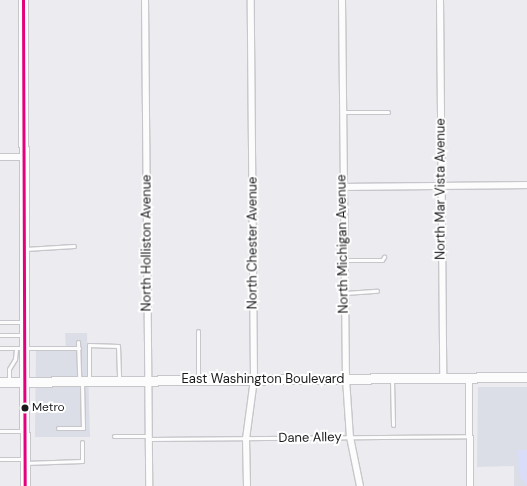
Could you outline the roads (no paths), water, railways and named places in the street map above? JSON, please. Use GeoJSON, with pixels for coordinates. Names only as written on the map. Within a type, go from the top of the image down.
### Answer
{"type":"FeatureCollection","features":[{"type":"Feature","properties":{"kind":"main road"},"geometry":{"type":"LineString","coordinates":[[23,0],[25,157],[24,335],[20,350],[24,382],[25,486]]}},
{"type":"Feature","properties":{"kind":"main road","name":"East Washington Boulevard"},"geometry":{"type":"LineString","coordinates":[[5,382],[527,377]]}},
{"type":"Feature","properties":{"kind":"street","name":"North Holliston Avenue"},"geometry":{"type":"LineString","coordinates":[[145,0],[149,486]]}},
{"type":"Feature","properties":{"kind":"street","name":"North Chester Avenue"},"geometry":{"type":"LineString","coordinates":[[246,486],[246,440],[254,379],[252,0]]}},
{"type":"Feature","properties":{"kind":"street","name":"North Michigan Avenue"},"geometry":{"type":"LineString","coordinates":[[342,0],[343,260],[346,379],[350,437],[360,486]]}},
{"type":"Feature","properties":{"kind":"street","name":"North Mar Vista Avenue"},"geometry":{"type":"LineString","coordinates":[[440,0],[443,378]]}},
{"type":"Feature","properties":{"kind":"street"},"geometry":{"type":"LineString","coordinates":[[0,158],[25,157]]}},
{"type":"Feature","properties":{"kind":"street"},"geometry":{"type":"LineString","coordinates":[[343,187],[527,185]]}},
{"type":"Feature","properties":{"kind":"street"},"geometry":{"type":"LineString","coordinates":[[469,378],[470,486]]}},
{"type":"Feature","properties":{"kind":"lane"},"geometry":{"type":"LineString","coordinates":[[342,112],[388,112]]}},
{"type":"Feature","properties":{"kind":"lane"},"geometry":{"type":"LineString","coordinates":[[24,249],[74,246]]}},
{"type":"Feature","properties":{"kind":"lane"},"geometry":{"type":"LineString","coordinates":[[343,260],[382,260],[384,257]]}},
{"type":"Feature","properties":{"kind":"lane"},"geometry":{"type":"LineString","coordinates":[[344,293],[378,291]]}},
{"type":"Feature","properties":{"kind":"lane"},"geometry":{"type":"LineString","coordinates":[[0,322],[24,322]]}},
{"type":"Feature","properties":{"kind":"lane"},"geometry":{"type":"LineString","coordinates":[[198,330],[198,380]]}},
{"type":"Feature","properties":{"kind":"lane"},"geometry":{"type":"LineString","coordinates":[[0,335],[24,335]]}},
{"type":"Feature","properties":{"kind":"lane"},"geometry":{"type":"LineString","coordinates":[[78,342],[84,381]]}},
{"type":"Feature","properties":{"kind":"lane"},"geometry":{"type":"LineString","coordinates":[[58,428],[83,428],[84,381],[88,346],[117,344],[119,348],[119,380]]}},
{"type":"Feature","properties":{"kind":"lane"},"geometry":{"type":"LineString","coordinates":[[0,348],[20,350],[79,348]]}},
{"type":"Feature","properties":{"kind":"lane"},"geometry":{"type":"LineString","coordinates":[[5,382],[9,369],[20,350]]}},
{"type":"Feature","properties":{"kind":"lane"},"geometry":{"type":"LineString","coordinates":[[392,378],[393,425]]}},
{"type":"Feature","properties":{"kind":"lane"},"geometry":{"type":"LineString","coordinates":[[0,431],[24,431]]}},
{"type":"Feature","properties":{"kind":"lane","name":"Dane Alley"},"geometry":{"type":"LineString","coordinates":[[114,436],[246,440],[470,436]]}},
{"type":"Feature","properties":{"kind":"lane"},"geometry":{"type":"LineString","coordinates":[[0,460],[82,461],[82,442]]}},
{"type":"Feature","properties":{"kind":"place","name":"Metro"},"geometry":{"type":"Point","coordinates":[25,408]}}]}
